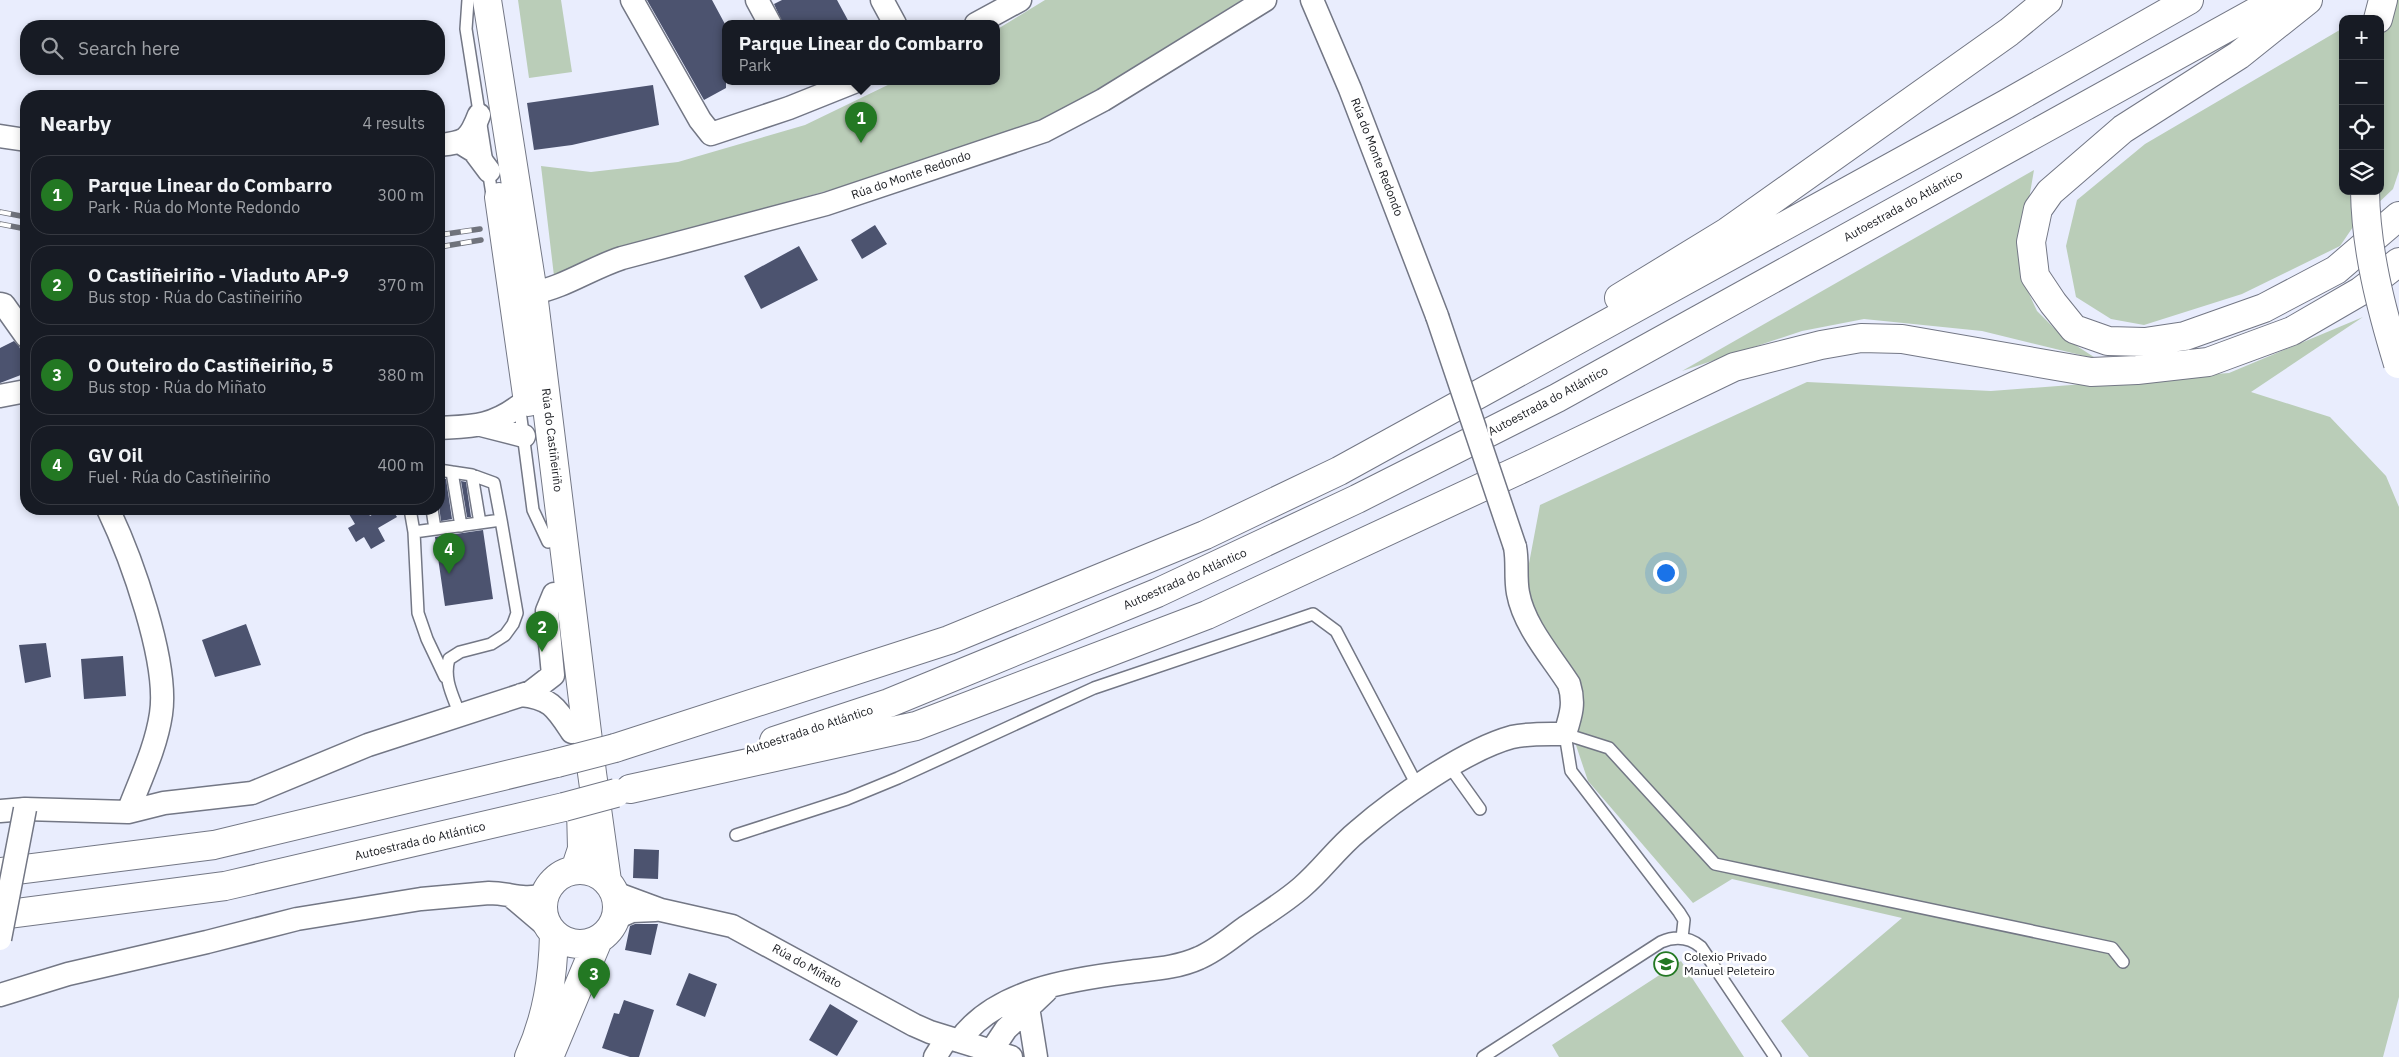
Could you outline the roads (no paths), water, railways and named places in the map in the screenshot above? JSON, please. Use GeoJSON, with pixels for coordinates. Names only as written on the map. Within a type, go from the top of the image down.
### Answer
{"type":"FeatureCollection","features":[{"type":"Feature","properties":{"kind":"main road","name":"Rúa do Castiñeiriño"},"geometry":{"type":"LineString","coordinates":[[470,0],[548,542],[567,724],[583,827],[582,849],[575,870]]}},
{"type":"Feature","properties":{"kind":"main road","name":"Rúa do Castiñeiriño"},"geometry":{"type":"LineString","coordinates":[[487,0],[533,293],[592,773],[612,898]]}},
{"type":"Feature","properties":{"kind":"main road"},"geometry":{"type":"LineString","coordinates":[[1064,593],[1201,522],[1382,433],[1562,332],[1728,232],[2009,32],[2048,0]]}},
{"type":"Feature","properties":{"kind":"main road"},"geometry":{"type":"LineString","coordinates":[[0,872],[214,845],[557,763],[615,748],[949,640],[1205,534],[1339,471],[2006,104],[2189,0]]}},
{"type":"Feature","properties":{"kind":"main road","name":"Autoestrada do Atlántico"},"geometry":{"type":"LineString","coordinates":[[0,915],[225,886],[564,807],[623,791],[889,704],[1157,593],[1357,499],[1557,398],[2277,0]]}},
{"type":"Feature","properties":{"kind":"main road"},"geometry":{"type":"LineString","coordinates":[[2308,0],[2239,55],[2123,128],[2050,192],[2038,209],[2031,242],[2035,276],[2074,329],[2108,341],[2145,342],[2185,336],[2264,308],[2336,270],[2399,216]]}},
{"type":"Feature","properties":{"kind":"main road"},"geometry":{"type":"LineString","coordinates":[[2379,15],[2383,0]]}},
{"type":"Feature","properties":{"kind":"main road"},"geometry":{"type":"LineString","coordinates":[[2365,195],[2372,260],[2379,302],[2399,365]]}},
{"type":"Feature","properties":{"kind":"main road"},"geometry":{"type":"LineString","coordinates":[[623,791],[916,726],[1189,622],[1534,463],[1734,367],[1821,345],[1862,338],[1902,339],[2091,372],[2137,370],[2208,362],[2292,330],[2360,291],[2399,262]]}},
{"type":"Feature","properties":{"kind":"main road"},"geometry":{"type":"LineString","coordinates":[[549,1057],[598,940],[611,928],[612,898],[587,870],[575,870],[556,878],[545,895],[543,906],[544,918],[552,932],[562,940],[580,944],[598,940]]}},
{"type":"Feature","properties":{"kind":"main road"},"geometry":{"type":"LineString","coordinates":[[529,1057],[540,1032],[549,1001],[552,977],[552,932]]}},
{"type":"Feature","properties":{"kind":"street"},"geometry":{"type":"LineString","coordinates":[[632,0],[700,120],[711,134],[806,91],[838,85]]}},
{"type":"Feature","properties":{"kind":"street"},"geometry":{"type":"LineString","coordinates":[[757,0],[768,20]]}},
{"type":"Feature","properties":{"kind":"street"},"geometry":{"type":"LineString","coordinates":[[882,0],[893,20]]}},
{"type":"Feature","properties":{"kind":"street","name":"Rúa do Monte Redondo"},"geometry":{"type":"LineString","coordinates":[[533,293],[551,289],[612,261],[826,204],[1044,130],[1103,100],[1265,0]]}},
{"type":"Feature","properties":{"kind":"street","name":"Rúa do Monte Redondo"},"geometry":{"type":"LineString","coordinates":[[1312,0],[1350,89],[1437,316],[1515,547],[1518,562],[1516,579],[1522,606],[1569,684],[1573,696],[1573,708],[1565,734]]}},
{"type":"Feature","properties":{"kind":"street"},"geometry":{"type":"LineString","coordinates":[[982,20],[1011,2]]}},
{"type":"Feature","properties":{"kind":"street"},"geometry":{"type":"LineString","coordinates":[[445,144],[461,143],[471,134],[479,115]]}},
{"type":"Feature","properties":{"kind":"street"},"geometry":{"type":"LineString","coordinates":[[0,136],[20,139]]}},
{"type":"Feature","properties":{"kind":"street"},"geometry":{"type":"LineString","coordinates":[[461,143],[474,151],[489,171]]}},
{"type":"Feature","properties":{"kind":"street"},"geometry":{"type":"LineString","coordinates":[[2,305],[20,328]]}},
{"type":"Feature","properties":{"kind":"street"},"geometry":{"type":"LineString","coordinates":[[0,396],[20,392]]}},
{"type":"Feature","properties":{"kind":"street"},"geometry":{"type":"LineString","coordinates":[[445,428],[480,425],[504,418],[519,406]]}},
{"type":"Feature","properties":{"kind":"street"},"geometry":{"type":"LineString","coordinates":[[480,425],[524,436]]}},
{"type":"Feature","properties":{"kind":"street"},"geometry":{"type":"LineString","coordinates":[[111,515],[127,552],[147,616],[160,673],[162,713],[154,744],[128,812]]}},
{"type":"Feature","properties":{"kind":"street"},"geometry":{"type":"LineString","coordinates":[[554,594],[547,611],[553,675],[567,724]]}},
{"type":"Feature","properties":{"kind":"street"},"geometry":{"type":"LineString","coordinates":[[0,811],[25,809],[128,812],[164,803],[252,793],[368,745],[531,692],[553,675]]}},
{"type":"Feature","properties":{"kind":"street"},"geometry":{"type":"LineString","coordinates":[[521,695],[538,696],[550,703],[567,724]]}},
{"type":"Feature","properties":{"kind":"street"},"geometry":{"type":"LineString","coordinates":[[935,1057],[953,1039],[991,1010],[1027,993],[1076,979],[1176,966],[1200,958],[1300,889],[1357,832],[1418,787],[1450,767],[1496,743],[1514,737],[1534,734],[1565,734]]}},
{"type":"Feature","properties":{"kind":"street"},"geometry":{"type":"LineString","coordinates":[[0,939],[25,809]]}},
{"type":"Feature","properties":{"kind":"street"},"geometry":{"type":"LineString","coordinates":[[0,995],[68,974],[208,942],[297,919],[421,899],[489,893],[528,898],[545,895]]}},
{"type":"Feature","properties":{"kind":"street"},"geometry":{"type":"LineString","coordinates":[[511,896],[552,932]]}},
{"type":"Feature","properties":{"kind":"street","name":"Rúa do Miñato"},"geometry":{"type":"LineString","coordinates":[[612,898],[632,910],[661,910],[732,926],[914,1025],[1002,1054]]}},
{"type":"Feature","properties":{"kind":"street"},"geometry":{"type":"LineString","coordinates":[[1002,1054],[1006,1029],[1050,987]]}},
{"type":"Feature","properties":{"kind":"street"},"geometry":{"type":"LineString","coordinates":[[1028,1008],[1036,1057]]}},
{"type":"Feature","properties":{"kind":"lane"},"geometry":{"type":"LineString","coordinates":[[470,0],[466,29],[489,171],[533,510],[548,542]]}},
{"type":"Feature","properties":{"kind":"lane"},"geometry":{"type":"LineString","coordinates":[[445,471],[472,476],[494,483],[517,613],[505,635],[491,644],[460,652],[449,659],[446,668],[447,680]]}},
{"type":"Feature","properties":{"kind":"lane"},"geometry":{"type":"LineString","coordinates":[[452,472],[461,526]]}},
{"type":"Feature","properties":{"kind":"lane"},"geometry":{"type":"LineString","coordinates":[[472,476],[480,523]]}},
{"type":"Feature","properties":{"kind":"lane"},"geometry":{"type":"LineString","coordinates":[[411,515],[414,532],[418,613],[427,639],[447,680],[460,715]]}},
{"type":"Feature","properties":{"kind":"lane"},"geometry":{"type":"LineString","coordinates":[[433,515],[435,529]]}},
{"type":"Feature","properties":{"kind":"lane"},"geometry":{"type":"LineString","coordinates":[[414,532],[502,520]]}},
{"type":"Feature","properties":{"kind":"lane"},"geometry":{"type":"LineString","coordinates":[[736,834],[847,799],[898,778],[1094,688],[1313,614],[1336,631],[1418,787]]}},
{"type":"Feature","properties":{"kind":"lane"},"geometry":{"type":"LineString","coordinates":[[1682,938],[1684,920],[1679,912],[1571,771],[1565,734],[1609,748],[1715,864],[2112,948],[2123,962]]}},
{"type":"Feature","properties":{"kind":"lane"},"geometry":{"type":"LineString","coordinates":[[1450,767],[1480,808]]}},
{"type":"Feature","properties":{"kind":"lane"},"geometry":{"type":"LineString","coordinates":[[1483,1057],[1661,942],[1674,938],[1695,942],[1701,947],[1775,1057]]}},
{"type":"Feature","properties":{"kind":"railway"},"geometry":{"type":"LineString","coordinates":[[0,212],[20,216]]}},
{"type":"Feature","properties":{"kind":"railway"},"geometry":{"type":"LineString","coordinates":[[0,224],[20,228]]}},
{"type":"Feature","properties":{"kind":"railway"},"geometry":{"type":"LineString","coordinates":[[445,234],[480,229]]}},
{"type":"Feature","properties":{"kind":"railway"},"geometry":{"type":"LineString","coordinates":[[445,246],[481,240]]}},
{"type":"Feature","properties":{"kind":"place","name":"Parque Linear do Combarro"},"geometry":{"type":"Point","coordinates":[861,143]}},
{"type":"Feature","properties":{"kind":"place","name":"GV Oil"},"geometry":{"type":"Point","coordinates":[449,574]}},
{"type":"Feature","properties":{"kind":"place","name":"O Castiñeiriño - Viaduto AP-9"},"geometry":{"type":"Point","coordinates":[542,652]}},
{"type":"Feature","properties":{"kind":"place","name":"Colexio Privado Manuel Peleteiro"},"geometry":{"type":"Point","coordinates":[1666,964]}},
{"type":"Feature","properties":{"kind":"place","name":"O Outeiro do Castiñeiriño, 5"},"geometry":{"type":"Point","coordinates":[594,999]}}]}
